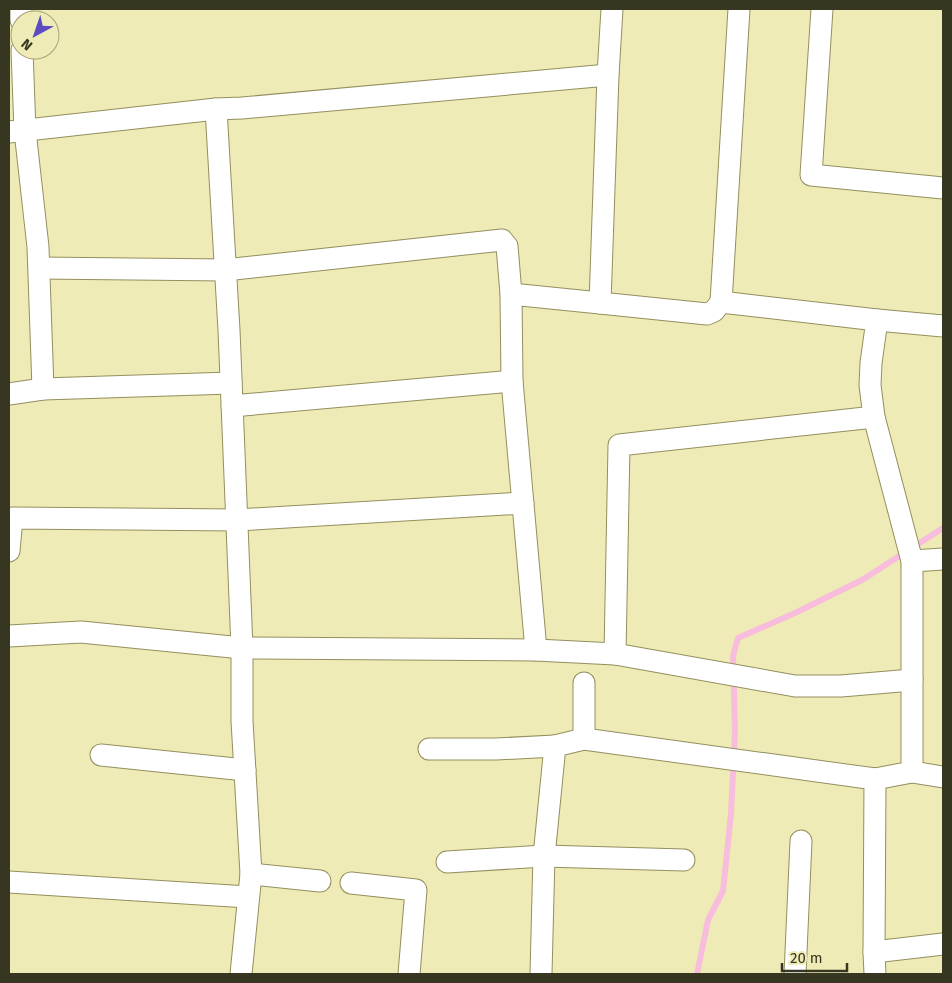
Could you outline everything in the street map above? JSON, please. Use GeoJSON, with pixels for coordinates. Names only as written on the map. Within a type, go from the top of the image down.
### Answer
{"type":"FeatureCollection","features":[{"type":"Feature","properties":{"kind":"street"},"geometry":{"type":"LineString","coordinates":[[600,303],[612,9]]}},
{"type":"Feature","properties":{"kind":"street"},"geometry":{"type":"LineString","coordinates":[[511,294],[707,314],[714,311],[721,302],[739,9]]}},
{"type":"Feature","properties":{"kind":"street"},"geometry":{"type":"LineString","coordinates":[[822,9],[811,175],[943,188]]}},
{"type":"Feature","properties":{"kind":"street"},"geometry":{"type":"LineString","coordinates":[[18,60],[17,132],[39,268],[43,389]]}},
{"type":"Feature","properties":{"kind":"street"},"geometry":{"type":"LineString","coordinates":[[17,132],[216,110],[608,75]]}},
{"type":"Feature","properties":{"kind":"street"},"geometry":{"type":"LineString","coordinates":[[216,110],[231,383],[242,648],[242,721],[251,874],[241,974]]}},
{"type":"Feature","properties":{"kind":"street"},"geometry":{"type":"LineString","coordinates":[[39,268],[225,270],[502,240],[507,246],[511,294],[512,381],[536,650]]}},
{"type":"Feature","properties":{"kind":"street"},"geometry":{"type":"LineString","coordinates":[[721,302],[943,326]]}},
{"type":"Feature","properties":{"kind":"street"},"geometry":{"type":"LineString","coordinates":[[877,320],[870,385],[874,416],[912,560],[912,772]]}},
{"type":"Feature","properties":{"kind":"street"},"geometry":{"type":"LineString","coordinates":[[232,406],[512,381]]}},
{"type":"Feature","properties":{"kind":"street"},"geometry":{"type":"LineString","coordinates":[[9,394],[43,389],[231,383]]}},
{"type":"Feature","properties":{"kind":"street"},"geometry":{"type":"LineString","coordinates":[[615,654],[619,445],[874,416]]}},
{"type":"Feature","properties":{"kind":"street"},"geometry":{"type":"LineString","coordinates":[[9,550],[12,518],[237,520],[523,503]]}},
{"type":"Feature","properties":{"kind":"street"},"geometry":{"type":"LineString","coordinates":[[912,560],[943,559]]}},
{"type":"Feature","properties":{"kind":"street"},"geometry":{"type":"LineString","coordinates":[[9,636],[80,632],[242,648],[536,650],[615,654],[795,686],[840,686],[912,680]]}},
{"type":"Feature","properties":{"kind":"street"},"geometry":{"type":"LineString","coordinates":[[584,683],[584,739]]}},
{"type":"Feature","properties":{"kind":"street"},"geometry":{"type":"LineString","coordinates":[[428,749],[496,749],[555,746],[584,739],[876,779],[912,772],[943,777]]}},
{"type":"Feature","properties":{"kind":"street"},"geometry":{"type":"LineString","coordinates":[[541,974],[544,856],[555,746]]}},
{"type":"Feature","properties":{"kind":"street"},"geometry":{"type":"LineString","coordinates":[[101,755],[245,770]]}},
{"type":"Feature","properties":{"kind":"street"},"geometry":{"type":"LineString","coordinates":[[875,974],[876,779]]}},
{"type":"Feature","properties":{"kind":"street"},"geometry":{"type":"LineString","coordinates":[[795,974],[801,841]]}},
{"type":"Feature","properties":{"kind":"street"},"geometry":{"type":"LineString","coordinates":[[447,862],[544,856],[684,860]]}},
{"type":"Feature","properties":{"kind":"street"},"geometry":{"type":"LineString","coordinates":[[251,874],[320,881]]}},
{"type":"Feature","properties":{"kind":"street"},"geometry":{"type":"LineString","coordinates":[[9,882],[248,897]]}},
{"type":"Feature","properties":{"kind":"street"},"geometry":{"type":"LineString","coordinates":[[350,883],[416,890],[409,974]]}},
{"type":"Feature","properties":{"kind":"street"},"geometry":{"type":"LineString","coordinates":[[874,952],[943,944]]}},
{"type":"Feature","properties":{"kind":"waterway"},"geometry":{"type":"LineString","coordinates":[[697,974],[708,920],[723,891],[731,814],[735,732],[733,656],[738,638],[795,613],[862,580],[943,528]]}}]}
